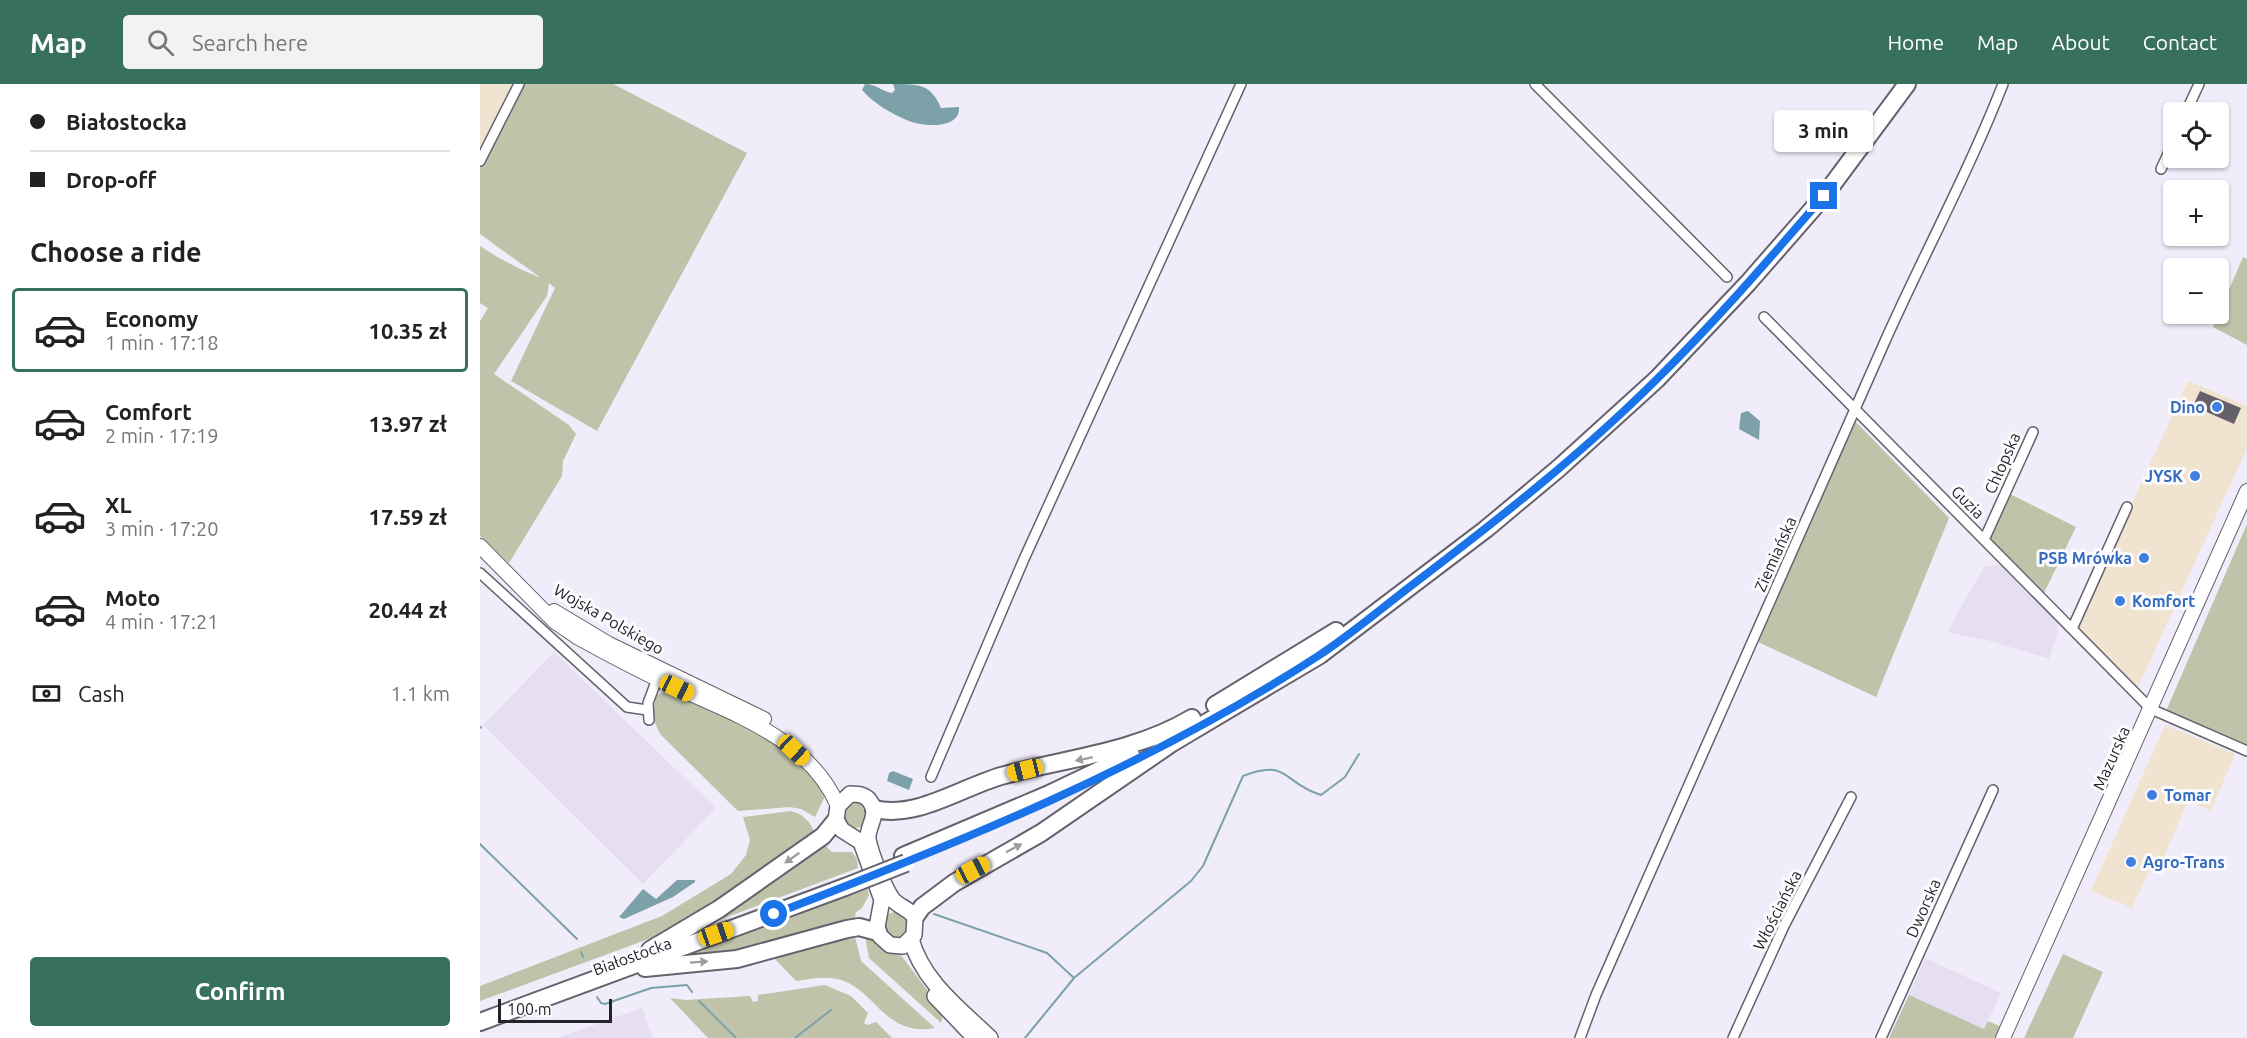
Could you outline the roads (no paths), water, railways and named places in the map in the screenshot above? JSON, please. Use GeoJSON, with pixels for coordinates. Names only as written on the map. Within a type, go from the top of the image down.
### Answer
{"type":"FeatureCollection","features":[{"type":"Feature","properties":{"kind":"highway"},"geometry":{"type":"LineString","coordinates":[[915,917],[922,907],[954,882],[1050,827],[1172,742],[1320,655],[1486,529],[1532,491],[1657,379],[1748,283],[1824,196],[1907,84]]}},
{"type":"Feature","properties":{"kind":"highway"},"geometry":{"type":"LineString","coordinates":[[874,810],[893,812],[909,809],[998,777],[1116,752],[1179,726],[1413,584]]}},
{"type":"Feature","properties":{"kind":"highway","name":"Białostocka"},"geometry":{"type":"LineString","coordinates":[[905,859],[1128,757],[1179,726]]}},
{"type":"Feature","properties":{"kind":"highway","name":"Białostocka"},"geometry":{"type":"LineString","coordinates":[[480,1022],[1056,800],[1172,742]]}},
{"type":"Feature","properties":{"kind":"highway"},"geometry":{"type":"LineString","coordinates":[[649,950],[719,909],[823,836],[837,813]]}},
{"type":"Feature","properties":{"kind":"highway","name":"Białostocka"},"geometry":{"type":"LineString","coordinates":[[480,1012],[649,950],[844,883]]}},
{"type":"Feature","properties":{"kind":"highway"},"geometry":{"type":"LineString","coordinates":[[600,977],[655,966],[746,957],[859,927],[878,932]]}},
{"type":"Feature","properties":{"kind":"main road","name":"Mazurska"},"geometry":{"type":"LineString","coordinates":[[2003,1038],[2247,490]]}},
{"type":"Feature","properties":{"kind":"main road","name":"Wojska Polskiego"},"geometry":{"type":"LineString","coordinates":[[480,546],[527,592],[659,674],[776,736],[808,763],[832,792],[837,813]]}},
{"type":"Feature","properties":{"kind":"main road","name":"Wojska Polskiego"},"geometry":{"type":"LineString","coordinates":[[659,674],[748,710],[782,731],[842,791],[850,795]]}},
{"type":"Feature","properties":{"kind":"main road"},"geometry":{"type":"LineString","coordinates":[[904,943],[916,930],[915,917],[890,895],[866,846],[842,830],[837,813],[850,795],[864,796],[874,810],[866,846],[882,900],[878,932],[884,942],[904,943],[934,983],[990,1038]]}},
{"type":"Feature","properties":{"kind":"main road"},"geometry":{"type":"LineString","coordinates":[[904,943],[936,997],[975,1038]]}},
{"type":"Feature","properties":{"kind":"street"},"geometry":{"type":"LineString","coordinates":[[480,161],[519,84]]}},
{"type":"Feature","properties":{"kind":"street"},"geometry":{"type":"LineString","coordinates":[[931,777],[1023,560],[1241,84]]}},
{"type":"Feature","properties":{"kind":"street"},"geometry":{"type":"LineString","coordinates":[[1535,84],[1727,277]]}},
{"type":"Feature","properties":{"kind":"street","name":"Ziemiańska"},"geometry":{"type":"LineString","coordinates":[[1580,1038],[1596,994],[1922,259],[1982,136],[2003,84]]}},
{"type":"Feature","properties":{"kind":"street"},"geometry":{"type":"LineString","coordinates":[[2191,102],[2199,84]]}},
{"type":"Feature","properties":{"kind":"street"},"geometry":{"type":"LineString","coordinates":[[2161,169],[2163,165]]}},
{"type":"Feature","properties":{"kind":"street","name":"Guzia"},"geometry":{"type":"LineString","coordinates":[[1764,317],[2151,709]]}},
{"type":"Feature","properties":{"kind":"street","name":"Chłopska"},"geometry":{"type":"LineString","coordinates":[[1984,540],[2032,432]]}},
{"type":"Feature","properties":{"kind":"street"},"geometry":{"type":"LineString","coordinates":[[2072,629],[2127,507]]}},
{"type":"Feature","properties":{"kind":"street"},"geometry":{"type":"LineString","coordinates":[[480,573],[627,707],[648,715],[659,674]]}},
{"type":"Feature","properties":{"kind":"street"},"geometry":{"type":"LineString","coordinates":[[2151,709],[2247,751]]}},
{"type":"Feature","properties":{"kind":"street","name":"Dworska"},"geometry":{"type":"LineString","coordinates":[[1881,1038],[1993,790]]}},
{"type":"Feature","properties":{"kind":"street","name":"Włościańska"},"geometry":{"type":"LineString","coordinates":[[1733,1038],[1784,926],[1851,797]]}},
{"type":"Feature","properties":{"kind":"water"},"geometry":{"type":"Polygon","coordinates":[[[865,84],[892,93],[895,90],[893,84],[917,85],[933,94],[941,108],[959,107],[958,114],[948,123],[932,125],[915,123],[890,112],[872,100],[862,90],[865,84]]]}},
{"type":"Feature","properties":{"kind":"water"},"geometry":{"type":"Polygon","coordinates":[[[1748,411],[1760,421],[1759,440],[1739,429],[1741,413],[1748,411]]]}},
{"type":"Feature","properties":{"kind":"water"},"geometry":{"type":"Polygon","coordinates":[[[893,771],[913,779],[909,790],[887,781],[889,773],[893,771]]]}},
{"type":"Feature","properties":{"kind":"water"},"geometry":{"type":"Polygon","coordinates":[[[677,880],[695,880],[695,882],[673,897],[624,919],[619,917],[643,889],[656,899],[677,880]]]}},
{"type":"Feature","properties":{"kind":"waterway"},"geometry":{"type":"LineString","coordinates":[[1025,1038],[1074,978],[1191,881],[1203,866],[1243,776],[1258,771],[1278,771],[1308,790],[1321,795],[1345,777],[1359,754]]}},
{"type":"Feature","properties":{"kind":"waterway"},"geometry":{"type":"LineString","coordinates":[[480,844],[577,939]]}},
{"type":"Feature","properties":{"kind":"waterway"},"geometry":{"type":"LineString","coordinates":[[934,914],[1047,953],[1074,978]]}},
{"type":"Feature","properties":{"kind":"waterway"},"geometry":{"type":"LineString","coordinates":[[581,952],[583,957]]}},
{"type":"Feature","properties":{"kind":"waterway"},"geometry":{"type":"LineString","coordinates":[[597,997],[601,1003],[605,1004],[651,988],[687,985],[692,992]]}},
{"type":"Feature","properties":{"kind":"waterway"},"geometry":{"type":"LineString","coordinates":[[699,1001],[736,1038]]}},
{"type":"Feature","properties":{"kind":"waterway"},"geometry":{"type":"LineString","coordinates":[[795,1038],[831,1010]]}},
{"type":"Feature","properties":{"kind":"place","name":"Dino"},"geometry":{"type":"Point","coordinates":[2217,407]}},
{"type":"Feature","properties":{"kind":"place","name":"JYSK"},"geometry":{"type":"Point","coordinates":[2195,476]}},
{"type":"Feature","properties":{"kind":"place","name":"PSB Mrówka"},"geometry":{"type":"Point","coordinates":[2144,558]}},
{"type":"Feature","properties":{"kind":"place","name":"Komfort"},"geometry":{"type":"Point","coordinates":[2120,601]}},
{"type":"Feature","properties":{"kind":"place","name":"Tomar"},"geometry":{"type":"Point","coordinates":[2152,795]}},
{"type":"Feature","properties":{"kind":"place","name":"Agro-Trans"},"geometry":{"type":"Point","coordinates":[2131,862]}}]}
